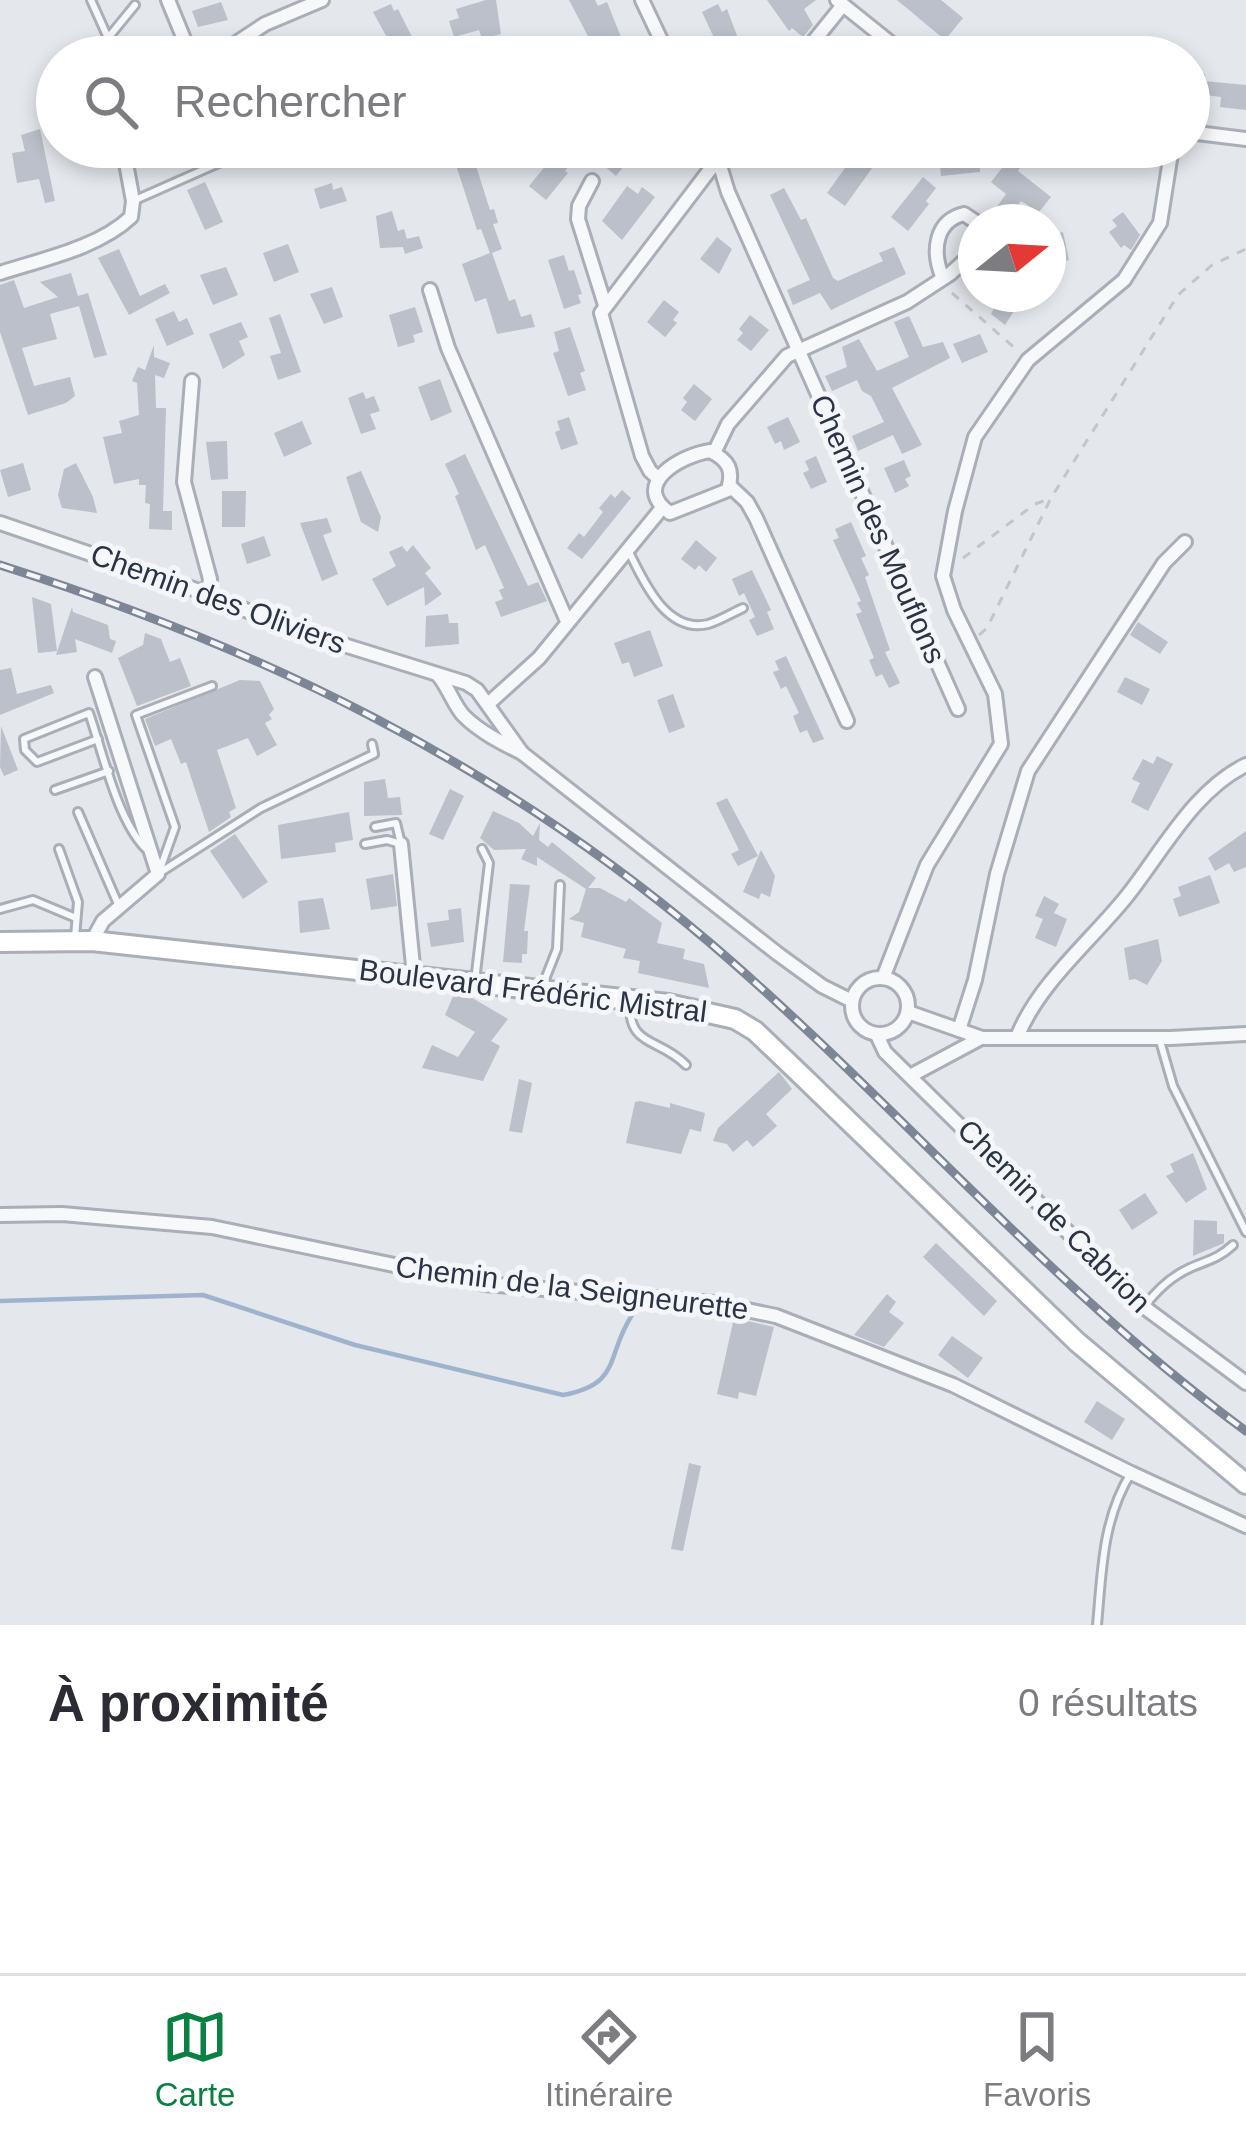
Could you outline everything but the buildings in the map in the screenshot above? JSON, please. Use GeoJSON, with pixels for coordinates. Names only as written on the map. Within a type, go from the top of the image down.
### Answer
{"type":"FeatureCollection","features":[{"type":"Feature","properties":{"kind":"main road","name":"Boulevard Frédéric Mistral"},"geometry":{"type":"LineString","coordinates":[[0,942],[83,941],[542,988],[713,1012],[755,1031],[1077,1342],[1246,1484]]}},
{"type":"Feature","properties":{"kind":"street"},"geometry":{"type":"LineString","coordinates":[[169,0],[183,36]]}},
{"type":"Feature","properties":{"kind":"street"},"geometry":{"type":"LineString","coordinates":[[246,36],[322,0]]}},
{"type":"Feature","properties":{"kind":"street"},"geometry":{"type":"LineString","coordinates":[[642,0],[659,36]]}},
{"type":"Feature","properties":{"kind":"street"},"geometry":{"type":"LineString","coordinates":[[816,36],[840,2],[882,36]]}},
{"type":"Feature","properties":{"kind":"street"},"geometry":{"type":"LineString","coordinates":[[1210,135],[1246,140]]}},
{"type":"Feature","properties":{"kind":"street"},"geometry":{"type":"LineString","coordinates":[[0,273],[118,230],[131,217],[127,168]]}},
{"type":"Feature","properties":{"kind":"street"},"geometry":{"type":"LineString","coordinates":[[604,305],[704,168]]}},
{"type":"Feature","properties":{"kind":"street","name":"Chemin des Mouflons"},"geometry":{"type":"LineString","coordinates":[[720,168],[958,709]]}},
{"type":"Feature","properties":{"kind":"street"},"geometry":{"type":"LineString","coordinates":[[883,978],[926,865],[1001,744],[995,694],[943,576],[975,437],[1028,360],[1124,280],[1160,223],[1169,168]]}},
{"type":"Feature","properties":{"kind":"street"},"geometry":{"type":"LineString","coordinates":[[592,181],[578,219],[633,427],[650,471],[659,478]]}},
{"type":"Feature","properties":{"kind":"street"},"geometry":{"type":"LineString","coordinates":[[939,278],[938,235],[946,222],[958,217]]}},
{"type":"Feature","properties":{"kind":"street"},"geometry":{"type":"LineString","coordinates":[[714,453],[728,424],[798,348],[907,302],[958,267]]}},
{"type":"Feature","properties":{"kind":"street"},"geometry":{"type":"LineString","coordinates":[[430,290],[448,348],[567,621]]}},
{"type":"Feature","properties":{"kind":"street"},"geometry":{"type":"LineString","coordinates":[[192,381],[184,482],[210,579],[208,594]]}},
{"type":"Feature","properties":{"kind":"street"},"geometry":{"type":"LineString","coordinates":[[695,453],[714,453],[729,466],[729,484],[718,497],[683,511],[670,513],[662,508],[656,497],[659,478],[671,465],[695,453]]}},
{"type":"Feature","properties":{"kind":"street"},"geometry":{"type":"LineString","coordinates":[[729,484],[756,518],[847,722]]}},
{"type":"Feature","properties":{"kind":"street"},"geometry":{"type":"LineString","coordinates":[[488,704],[538,658],[662,508]]}},
{"type":"Feature","properties":{"kind":"street","name":"Chemin des Oliviers"},"geometry":{"type":"LineString","coordinates":[[0,523],[208,594],[283,626],[466,683],[488,704],[522,753]]}},
{"type":"Feature","properties":{"kind":"street"},"geometry":{"type":"LineString","coordinates":[[959,1030],[1028,771],[1164,563],[1185,542]]}},
{"type":"Feature","properties":{"kind":"street","name":"Chemin des Oliviers"},"geometry":{"type":"LineString","coordinates":[[436,674],[452,690],[459,713],[496,741],[522,753],[778,954],[852,1001]]}},
{"type":"Feature","properties":{"kind":"street"},"geometry":{"type":"LineString","coordinates":[[83,941],[158,874],[95,677]]}},
{"type":"Feature","properties":{"kind":"street"},"geometry":{"type":"LineString","coordinates":[[1018,1035],[1029,1009],[1128,895],[1181,823],[1231,772],[1246,765]]}},
{"type":"Feature","properties":{"kind":"street"},"geometry":{"type":"LineString","coordinates":[[401,844],[414,976]]}},
{"type":"Feature","properties":{"kind":"street"},"geometry":{"type":"LineString","coordinates":[[883,978],[903,990],[908,1012],[900,1027],[877,1035],[857,1023],[852,1001],[863,983],[883,978]]}},
{"type":"Feature","properties":{"kind":"street"},"geometry":{"type":"LineString","coordinates":[[908,1012],[982,1037],[1246,1034]]}},
{"type":"Feature","properties":{"kind":"street","name":"Chemin de Cabrion"},"geometry":{"type":"LineString","coordinates":[[877,1035],[885,1052],[1144,1306],[1246,1383]]}},
{"type":"Feature","properties":{"kind":"street"},"geometry":{"type":"LineString","coordinates":[[910,1076],[982,1037]]}},
{"type":"Feature","properties":{"kind":"street","name":"Chemin de la Seigneurette"},"geometry":{"type":"LineString","coordinates":[[0,1215],[62,1214],[212,1227],[485,1283],[713,1303],[776,1316],[953,1384],[1246,1526]]}},
{"type":"Feature","properties":{"kind":"lane"},"geometry":{"type":"LineString","coordinates":[[91,0],[107,36]]}},
{"type":"Feature","properties":{"kind":"lane"},"geometry":{"type":"LineString","coordinates":[[110,36],[135,5]]}},
{"type":"Feature","properties":{"kind":"lane"},"geometry":{"type":"LineString","coordinates":[[133,201],[208,168]]}},
{"type":"Feature","properties":{"kind":"lane"},"geometry":{"type":"LineString","coordinates":[[627,548],[649,594],[692,625],[708,624],[743,608]]}},
{"type":"Feature","properties":{"kind":"lane"},"geometry":{"type":"LineString","coordinates":[[158,874],[176,827],[136,715],[212,686]]}},
{"type":"Feature","properties":{"kind":"lane"},"geometry":{"type":"LineString","coordinates":[[98,740],[38,763],[25,751],[24,739],[89,713],[132,834],[152,855]]}},
{"type":"Feature","properties":{"kind":"lane"},"geometry":{"type":"LineString","coordinates":[[158,874],[261,808],[374,754],[372,744]]}},
{"type":"Feature","properties":{"kind":"lane"},"geometry":{"type":"LineString","coordinates":[[55,790],[109,770]]}},
{"type":"Feature","properties":{"kind":"lane"},"geometry":{"type":"LineString","coordinates":[[78,812],[119,907]]}},
{"type":"Feature","properties":{"kind":"lane"},"geometry":{"type":"LineString","coordinates":[[365,844],[387,840],[401,844],[396,823],[375,827]]}},
{"type":"Feature","properties":{"kind":"lane"},"geometry":{"type":"LineString","coordinates":[[59,849],[78,902],[76,918],[83,941]]}},
{"type":"Feature","properties":{"kind":"lane"},"geometry":{"type":"LineString","coordinates":[[475,982],[489,863],[482,849]]}},
{"type":"Feature","properties":{"kind":"lane"},"geometry":{"type":"LineString","coordinates":[[542,988],[556,949],[560,885]]}},
{"type":"Feature","properties":{"kind":"lane"},"geometry":{"type":"LineString","coordinates":[[0,909],[34,900],[76,918]]}},
{"type":"Feature","properties":{"kind":"lane"},"geometry":{"type":"LineString","coordinates":[[631,999],[631,1027],[638,1037],[670,1048],[686,1065]]}},
{"type":"Feature","properties":{"kind":"lane"},"geometry":{"type":"LineString","coordinates":[[1160,1038],[1173,1086],[1246,1232]]}},
{"type":"Feature","properties":{"kind":"lane"},"geometry":{"type":"LineString","coordinates":[[1144,1306],[1187,1268],[1218,1260],[1233,1245]]}},
{"type":"Feature","properties":{"kind":"lane"},"geometry":{"type":"LineString","coordinates":[[1097,1625],[1106,1534],[1119,1492],[1131,1473]]}},
{"type":"Feature","properties":{"kind":"path"},"geometry":{"type":"LineString","coordinates":[[970,644],[987,628],[1052,498],[1178,295],[1212,266],[1246,250]]}},
{"type":"Feature","properties":{"kind":"path"},"geometry":{"type":"LineString","coordinates":[[939,278],[1028,360]]}},
{"type":"Feature","properties":{"kind":"path"},"geometry":{"type":"LineString","coordinates":[[945,563],[956,563],[1036,504],[1052,498]]}},
{"type":"Feature","properties":{"kind":"waterway"},"geometry":{"type":"LineString","coordinates":[[0,1301],[203,1295],[355,1345],[563,1395],[604,1376],[632,1315]]}},
{"type":"Feature","properties":{"kind":"railway"},"geometry":{"type":"LineString","coordinates":[[0,565],[192,634],[284,674],[461,766],[546,819],[709,942],[1038,1255],[1174,1375],[1246,1431]]}}]}
